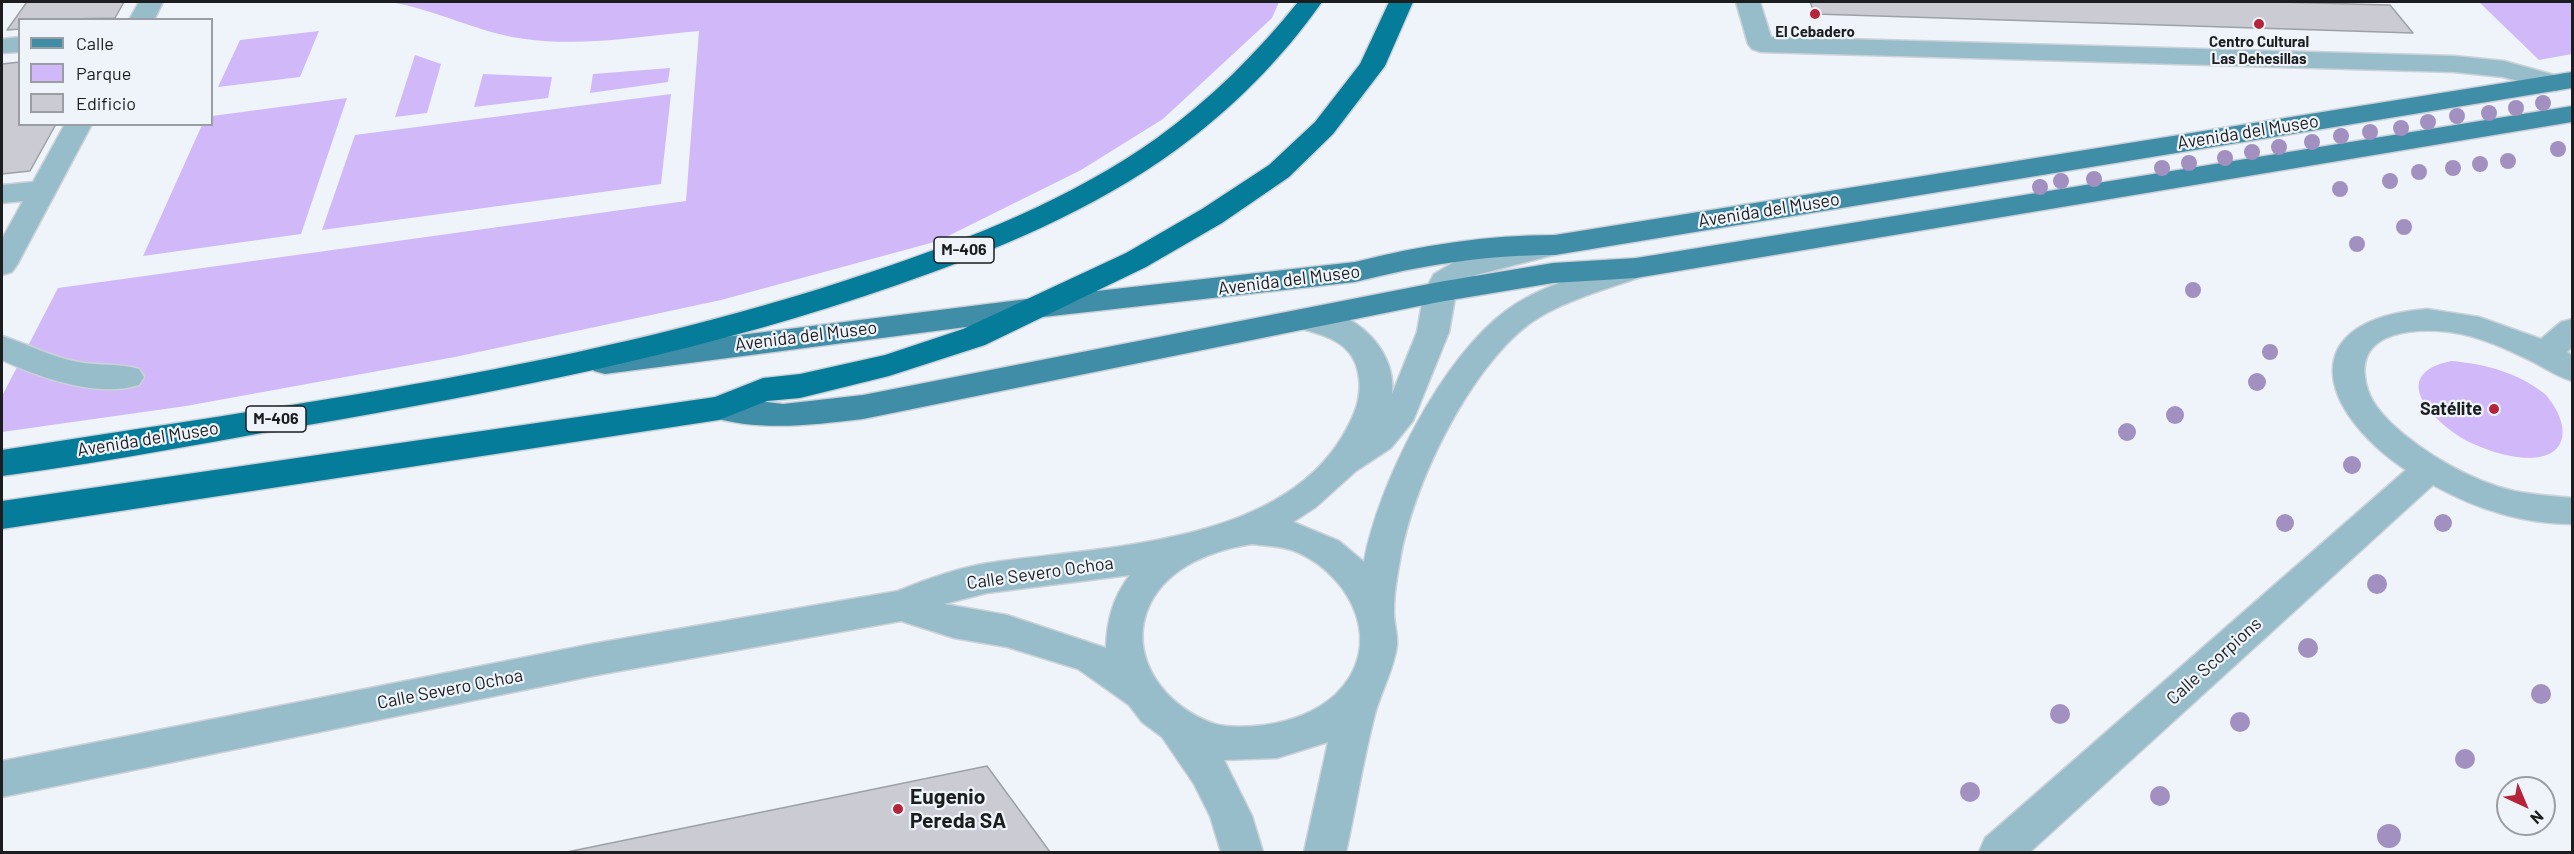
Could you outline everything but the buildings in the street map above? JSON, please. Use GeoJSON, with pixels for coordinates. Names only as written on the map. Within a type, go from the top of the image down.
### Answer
{"type":"FeatureCollection","features":[{"type":"Feature","properties":{"kind":"highway","name":"M-406"},"geometry":{"type":"LineString","coordinates":[[549,370],[710,332],[816,301],[907,272],[1045,216],[1091,191],[1190,126],[1258,66],[1295,24],[1310,2]]}},
{"type":"Feature","properties":{"kind":"highway"},"geometry":{"type":"LineString","coordinates":[[719,408],[763,390],[800,386],[928,354],[1043,307],[1146,255],[1212,216],[1279,171],[1324,128],[1372,66],[1401,2]]}},
{"type":"Feature","properties":{"kind":"highway","name":"Avenida del Museo"},"geometry":{"type":"LineString","coordinates":[[2,463],[281,418],[549,370]]}},
{"type":"Feature","properties":{"kind":"highway","name":"Avenida del Museo"},"geometry":{"type":"LineString","coordinates":[[2,515],[719,408]]}},
{"type":"Feature","properties":{"kind":"main road","name":"Avenida del Museo"},"geometry":{"type":"LineString","coordinates":[[549,370],[1043,307],[1158,296],[1355,272],[1402,260],[1500,245],[1555,245],[2564,82]]}},
{"type":"Feature","properties":{"kind":"main road","name":"Avenida del Museo"},"geometry":{"type":"LineString","coordinates":[[719,408],[783,416],[825,413],[1439,292],[1553,273],[1636,268],[2572,114]]}},
{"type":"Feature","properties":{"kind":"street"},"geometry":{"type":"LineString","coordinates":[[142,18],[151,2]]}},
{"type":"Feature","properties":{"kind":"street"},"geometry":{"type":"LineString","coordinates":[[1748,2],[1761,44],[2454,64],[2504,69],[2564,82]]}},
{"type":"Feature","properties":{"kind":"street"},"geometry":{"type":"LineString","coordinates":[[2,46],[18,44]]}},
{"type":"Feature","properties":{"kind":"street"},"geometry":{"type":"LineString","coordinates":[[2,265],[78,126]]}},
{"type":"Feature","properties":{"kind":"street"},"geometry":{"type":"LineString","coordinates":[[2,194],[41,190]]}},
{"type":"Feature","properties":{"kind":"street"},"geometry":{"type":"LineString","coordinates":[[1252,530],[1304,498],[1344,462],[1379,439],[1401,412],[1433,332],[1439,292],[1445,281],[1454,273],[1555,245]]}},
{"type":"Feature","properties":{"kind":"street"},"geometry":{"type":"LineString","coordinates":[[1325,852],[1347,744],[1361,693],[1379,644],[1375,610],[1386,544],[1403,491],[1447,403],[1490,339],[1519,315],[1575,290],[1636,268]]}},
{"type":"Feature","properties":{"kind":"street"},"geometry":{"type":"LineString","coordinates":[[1305,319],[1334,325],[1352,335],[1368,353],[1376,368],[1378,388],[1371,416],[1344,462]]}},
{"type":"Feature","properties":{"kind":"street"},"geometry":{"type":"LineString","coordinates":[[2572,330],[2559,362],[2503,335],[2460,324],[2410,320],[2388,325],[2362,336],[2351,352],[2347,371],[2352,392],[2366,416],[2389,440],[2429,469],[2456,484],[2498,500],[2540,509],[2572,512]]}},
{"type":"Feature","properties":{"kind":"street"},"geometry":{"type":"LineString","coordinates":[[2,347],[56,368],[98,376],[128,376]]}},
{"type":"Feature","properties":{"kind":"street","name":"Calle Scorpions"},"geometry":{"type":"LineString","coordinates":[[2000,852],[2429,469]]}},
{"type":"Feature","properties":{"kind":"street"},"geometry":{"type":"LineString","coordinates":[[1361,693],[1334,718],[1308,733],[1263,744],[1217,742],[1176,725],[1157,711],[1142,694],[1127,663],[1124,629],[1134,597],[1154,570],[1183,549],[1228,532],[1252,530],[1293,536],[1330,552],[1358,578],[1375,610]]}},
{"type":"Feature","properties":{"kind":"street","name":"Calle Severo Ochoa"},"geometry":{"type":"LineString","coordinates":[[2,779],[597,660],[901,606],[945,588],[987,578],[1113,564],[1183,549]]}},
{"type":"Feature","properties":{"kind":"street","name":"Calle Severo Ochoa"},"geometry":{"type":"LineString","coordinates":[[901,606],[954,622],[1007,631],[1090,657],[1142,694]]}},
{"type":"Feature","properties":{"kind":"street"},"geometry":{"type":"LineString","coordinates":[[1176,725],[1211,771],[1235,825],[1242,852]]}},
{"type":"Feature","properties":{"kind":"green space"},"geometry":{"type":"Polygon","coordinates":[[[389,2],[1279,2],[1272,18],[1163,119],[1081,170],[938,241],[721,300],[455,357],[186,406],[2,432],[2,396],[58,288],[686,201],[699,31],[612,40],[568,42],[525,39],[474,27],[406,5],[389,2]]]}},
{"type":"Feature","properties":{"kind":"green space"},"geometry":{"type":"Polygon","coordinates":[[[2479,2],[2572,2],[2572,54],[2539,60],[2479,2]]]}},
{"type":"Feature","properties":{"kind":"green space"},"geometry":{"type":"Polygon","coordinates":[[[319,31],[300,77],[218,87],[240,40],[319,31]]]}},
{"type":"Feature","properties":{"kind":"green space"},"geometry":{"type":"Polygon","coordinates":[[[415,55],[441,64],[427,113],[395,117],[415,55]]]}},
{"type":"Feature","properties":{"kind":"green space"},"geometry":{"type":"Polygon","coordinates":[[[670,68],[668,82],[590,93],[593,74],[670,68]]]}},
{"type":"Feature","properties":{"kind":"green space"},"geometry":{"type":"Polygon","coordinates":[[[483,74],[552,77],[548,98],[474,107],[483,74]]]}},
{"type":"Feature","properties":{"kind":"green space"},"geometry":{"type":"Polygon","coordinates":[[[671,94],[661,184],[322,230],[355,135],[671,94]]]}},
{"type":"Feature","properties":{"kind":"green space"},"geometry":{"type":"Polygon","coordinates":[[[347,98],[301,234],[143,256],[202,126],[213,126],[213,116],[347,98]]]}},
{"type":"Feature","properties":{"kind":"green space"},"geometry":{"type":"Polygon","coordinates":[[[2451,361],[2500,370],[2523,380],[2545,394],[2554,406],[2563,430],[2556,449],[2547,455],[2534,458],[2505,455],[2469,442],[2443,424],[2422,400],[2419,388],[2421,377],[2431,368],[2451,361]]]}},
{"type":"Feature","properties":{"kind":"place","name":"El Cebadero"},"geometry":{"type":"Point","coordinates":[1815,14]}},
{"type":"Feature","properties":{"kind":"place","name":"Centro Cultural Las Dehesillas"},"geometry":{"type":"Point","coordinates":[2259,24]}},
{"type":"Feature","properties":{"kind":"place","name":"Satélite"},"geometry":{"type":"Point","coordinates":[2494,409]}},
{"type":"Feature","properties":{"kind":"place","name":"Eugenio Pereda SA"},"geometry":{"type":"Point","coordinates":[898,809]}}]}
